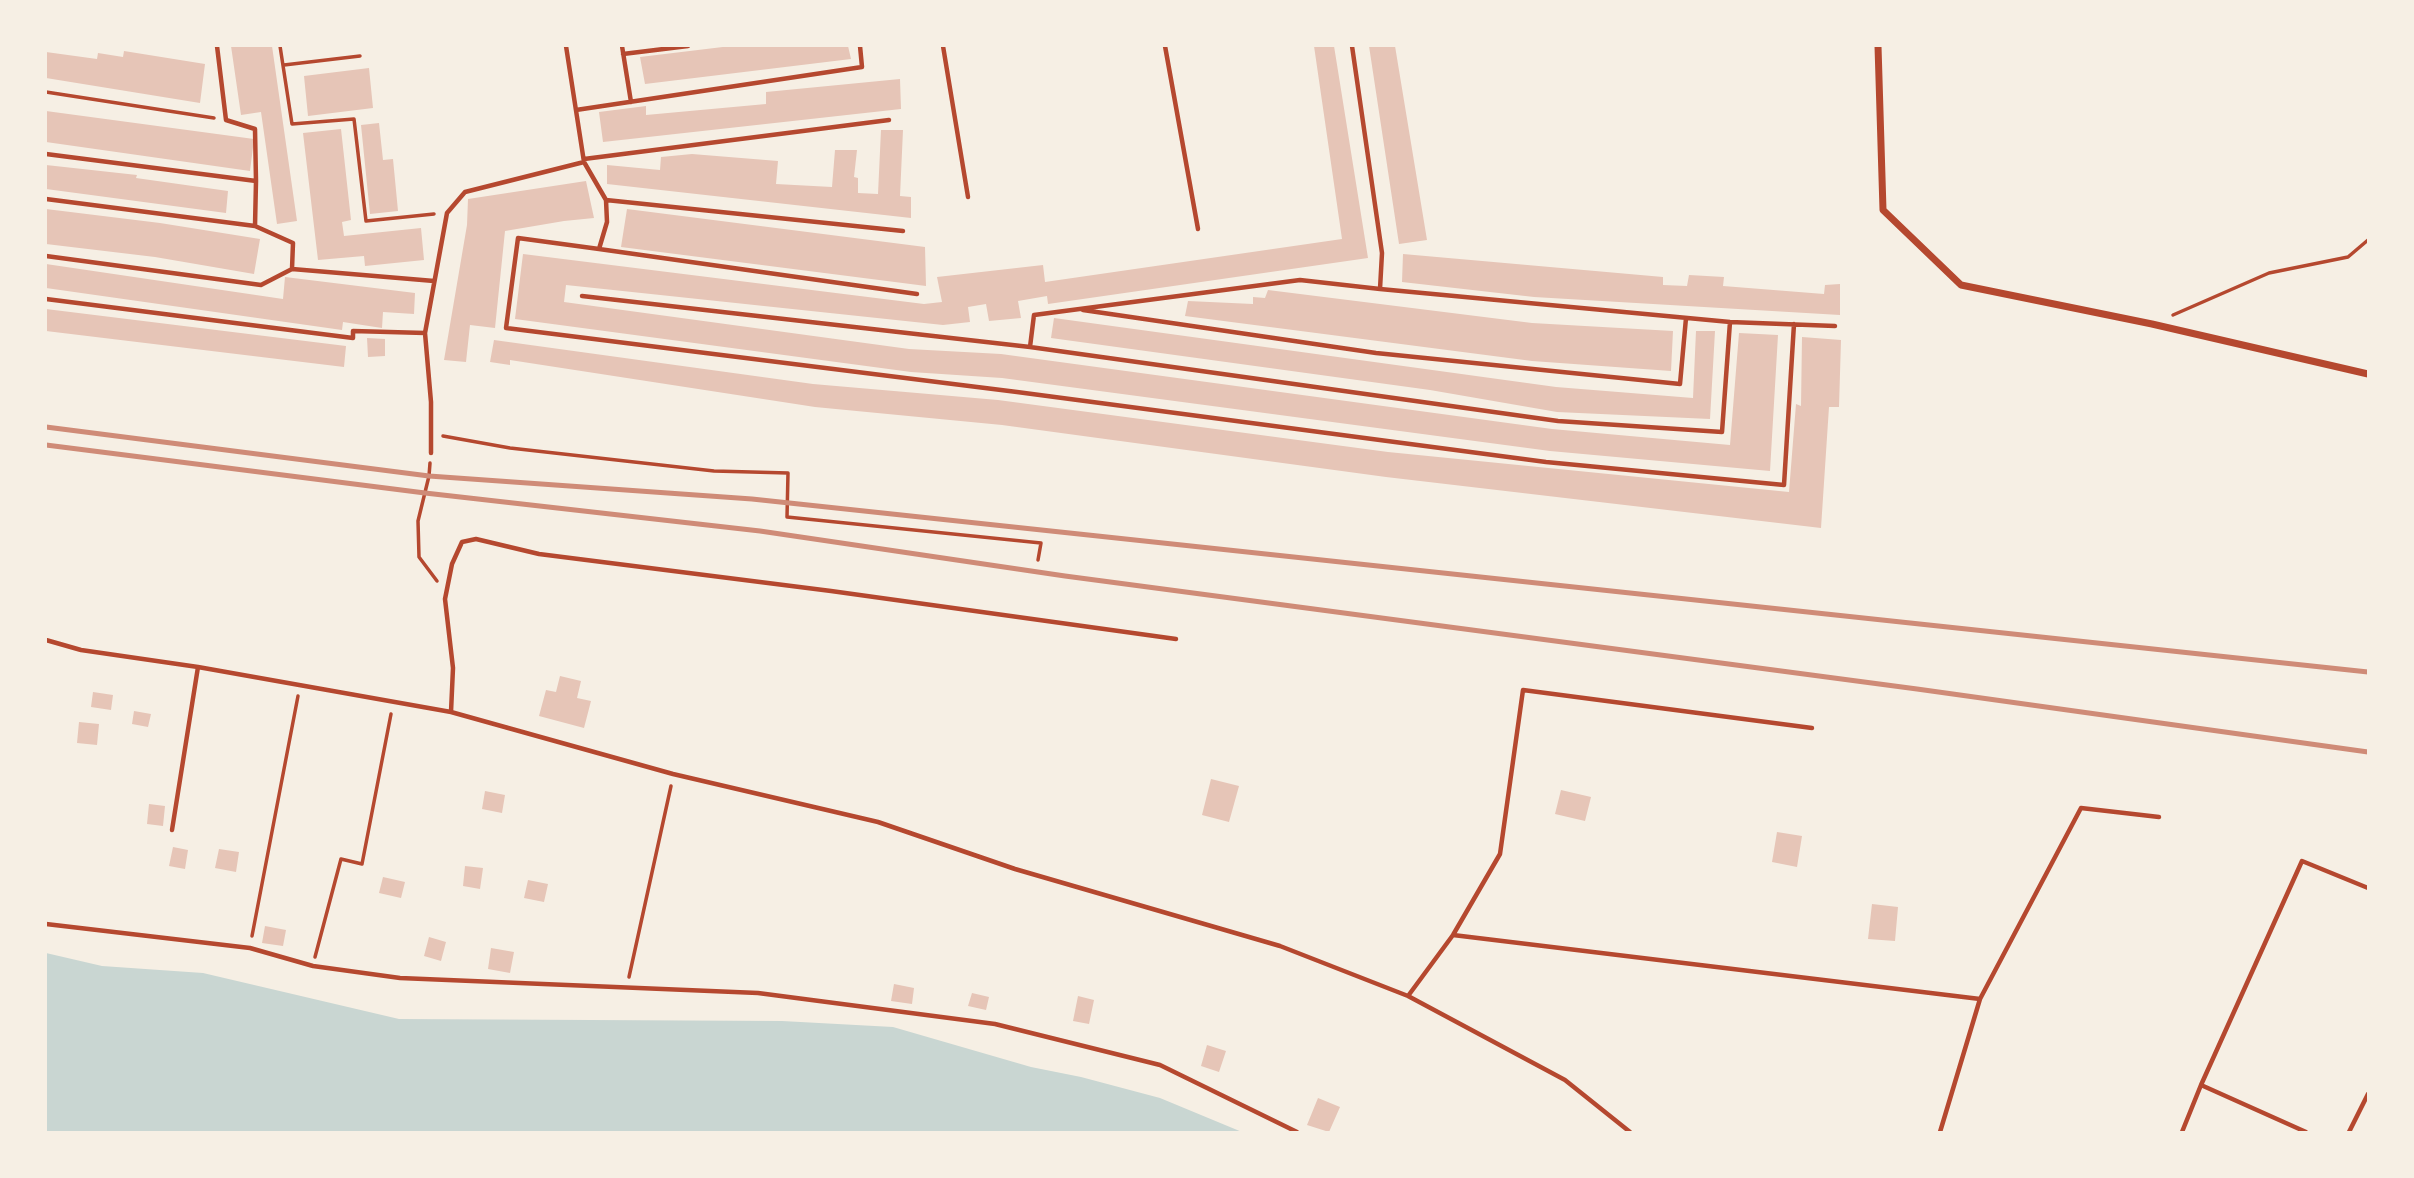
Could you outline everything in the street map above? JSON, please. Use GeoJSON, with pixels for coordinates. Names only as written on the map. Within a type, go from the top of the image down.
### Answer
{"type":"FeatureCollection","features":[{"type":"Feature","properties":{"kind":"street"},"geometry":{"type":"LineString","coordinates":[[1878,46],[1883,210],[1961,285],[2152,324],[2368,374]]}},
{"type":"Feature","properties":{"kind":"lane"},"geometry":{"type":"LineString","coordinates":[[216,46],[226,120],[256,129],[255,226]]}},
{"type":"Feature","properties":{"kind":"lane"},"geometry":{"type":"LineString","coordinates":[[566,46],[584,161],[606,200],[607,222],[599,249]]}},
{"type":"Feature","properties":{"kind":"lane"},"geometry":{"type":"LineString","coordinates":[[622,46],[631,102]]}},
{"type":"Feature","properties":{"kind":"lane"},"geometry":{"type":"LineString","coordinates":[[623,54],[688,46]]}},
{"type":"Feature","properties":{"kind":"lane"},"geometry":{"type":"LineString","coordinates":[[576,110],[862,68],[860,46]]}},
{"type":"Feature","properties":{"kind":"lane"},"geometry":{"type":"LineString","coordinates":[[943,46],[968,197]]}},
{"type":"Feature","properties":{"kind":"lane"},"geometry":{"type":"LineString","coordinates":[[1166,46],[1198,229]]}},
{"type":"Feature","properties":{"kind":"lane"},"geometry":{"type":"LineString","coordinates":[[1352,46],[1382,253],[1380,289]]}},
{"type":"Feature","properties":{"kind":"lane"},"geometry":{"type":"LineString","coordinates":[[430,453],[431,402],[425,333],[447,213],[465,192],[584,161],[889,120]]}},
{"type":"Feature","properties":{"kind":"lane"},"geometry":{"type":"LineString","coordinates":[[46,155],[256,181]]}},
{"type":"Feature","properties":{"kind":"lane"},"geometry":{"type":"LineString","coordinates":[[46,199],[255,226],[293,243],[292,269]]}},
{"type":"Feature","properties":{"kind":"lane"},"geometry":{"type":"LineString","coordinates":[[606,200],[902,231]]}},
{"type":"Feature","properties":{"kind":"lane"},"geometry":{"type":"LineString","coordinates":[[917,295],[518,238],[506,328],[1546,462],[1784,485],[1794,324]]}},
{"type":"Feature","properties":{"kind":"lane"},"geometry":{"type":"LineString","coordinates":[[46,256],[261,285],[292,269],[435,281]]}},
{"type":"Feature","properties":{"kind":"lane"},"geometry":{"type":"LineString","coordinates":[[1030,347],[1034,315],[1300,280],[1730,322],[1835,326]]}},
{"type":"Feature","properties":{"kind":"lane"},"geometry":{"type":"LineString","coordinates":[[582,296],[1030,347],[1558,421],[1722,432],[1730,322]]}},
{"type":"Feature","properties":{"kind":"lane"},"geometry":{"type":"LineString","coordinates":[[46,299],[353,338],[354,331],[425,333]]}},
{"type":"Feature","properties":{"kind":"lane"},"geometry":{"type":"LineString","coordinates":[[1078,309],[1376,353],[1680,384],[1686,318]]}},
{"type":"Feature","properties":{"kind":"lane"},"geometry":{"type":"LineString","coordinates":[[451,712],[453,668],[445,599],[452,564],[462,542],[476,539],[540,554],[1176,639]]}},
{"type":"Feature","properties":{"kind":"lane"},"geometry":{"type":"LineString","coordinates":[[46,640],[81,650],[198,667],[451,712],[673,774],[878,822],[1015,869],[1280,946],[1408,996],[1565,1080],[1630,1132]]}},
{"type":"Feature","properties":{"kind":"lane"},"geometry":{"type":"LineString","coordinates":[[172,830],[198,667]]}},
{"type":"Feature","properties":{"kind":"lane"},"geometry":{"type":"LineString","coordinates":[[1408,996],[1452,934],[1500,854],[1523,690],[1812,728]]}},
{"type":"Feature","properties":{"kind":"lane"},"geometry":{"type":"LineString","coordinates":[[1940,1132],[1980,999],[2081,808],[2159,817]]}},
{"type":"Feature","properties":{"kind":"lane"},"geometry":{"type":"LineString","coordinates":[[2182,1132],[2302,861],[2368,888]]}},
{"type":"Feature","properties":{"kind":"lane"},"geometry":{"type":"LineString","coordinates":[[46,924],[250,948],[313,966],[400,978],[758,993],[995,1024],[1160,1065],[1297,1132]]}},
{"type":"Feature","properties":{"kind":"lane"},"geometry":{"type":"LineString","coordinates":[[1452,934],[1980,999]]}},
{"type":"Feature","properties":{"kind":"lane"},"geometry":{"type":"LineString","coordinates":[[2202,1085],[2306,1132]]}},
{"type":"Feature","properties":{"kind":"lane"},"geometry":{"type":"LineString","coordinates":[[2349,1132],[2368,1094]]}},
{"type":"Feature","properties":{"kind":"path"},"geometry":{"type":"LineString","coordinates":[[281,46],[292,124],[354,119],[366,221],[447,213]]}},
{"type":"Feature","properties":{"kind":"path"},"geometry":{"type":"LineString","coordinates":[[284,65],[360,56]]}},
{"type":"Feature","properties":{"kind":"path"},"geometry":{"type":"LineString","coordinates":[[46,93],[226,120]]}},
{"type":"Feature","properties":{"kind":"path"},"geometry":{"type":"LineString","coordinates":[[2152,324],[2269,272],[2348,257],[2368,240]]}},
{"type":"Feature","properties":{"kind":"path"},"geometry":{"type":"LineString","coordinates":[[431,434],[510,448],[714,471],[788,473],[787,517],[1041,543],[1038,560]]}},
{"type":"Feature","properties":{"kind":"path"},"geometry":{"type":"LineString","coordinates":[[429,476],[418,522],[419,557],[437,582],[445,599]]}},
{"type":"Feature","properties":{"kind":"path"},"geometry":{"type":"LineString","coordinates":[[250,948],[300,685]]}},
{"type":"Feature","properties":{"kind":"path"},"geometry":{"type":"LineString","coordinates":[[313,966],[341,859],[362,864],[393,701]]}},
{"type":"Feature","properties":{"kind":"path"},"geometry":{"type":"LineString","coordinates":[[628,986],[673,774]]}},
{"type":"Feature","properties":{"kind":"shaded area"},"geometry":{"type":"Polygon","coordinates":[[[46,953],[102,966],[203,973],[399,1019],[782,1021],[893,1027],[1031,1067],[1160,1098],[1242,1132],[46,1132],[46,953]]]}},
{"type":"Feature","properties":{"kind":"building"},"geometry":{"type":"Polygon","coordinates":[[[231,46],[272,46],[297,221],[277,224],[261,112],[241,115],[231,46]]]}},
{"type":"Feature","properties":{"kind":"building"},"geometry":{"type":"Polygon","coordinates":[[[731,46],[848,46],[851,59],[645,84],[640,57],[731,46]]]}},
{"type":"Feature","properties":{"kind":"building"},"geometry":{"type":"Polygon","coordinates":[[[1314,46],[1334,46],[1368,258],[1048,304],[1047,296],[1018,301],[1021,318],[989,321],[986,304],[968,307],[970,322],[943,325],[566,285],[564,302],[909,349],[1001,354],[1552,429],[1730,445],[1739,333],[1778,335],[1770,471],[1550,451],[1002,378],[911,372],[515,319],[523,254],[924,304],[942,302],[937,277],[1043,265],[1045,282],[1342,239],[1314,46]]]}},
{"type":"Feature","properties":{"kind":"building"},"geometry":{"type":"Polygon","coordinates":[[[1369,46],[1395,46],[1427,240],[1399,244],[1369,46]]]}},
{"type":"Feature","properties":{"kind":"building"},"geometry":{"type":"Polygon","coordinates":[[[124,51],[205,64],[200,103],[46,78],[46,52],[97,59],[98,53],[123,57],[124,51]]]}},
{"type":"Feature","properties":{"kind":"building"},"geometry":{"type":"Polygon","coordinates":[[[369,68],[373,108],[308,116],[304,76],[369,68]]]}},
{"type":"Feature","properties":{"kind":"building"},"geometry":{"type":"Polygon","coordinates":[[[900,79],[901,109],[603,142],[599,112],[646,106],[646,115],[766,104],[766,92],[900,79]]]}},
{"type":"Feature","properties":{"kind":"building"},"geometry":{"type":"Polygon","coordinates":[[[46,111],[254,139],[250,171],[46,142],[46,111]]]}},
{"type":"Feature","properties":{"kind":"building"},"geometry":{"type":"Polygon","coordinates":[[[379,123],[383,160],[393,159],[398,211],[370,214],[361,125],[379,123]]]}},
{"type":"Feature","properties":{"kind":"building"},"geometry":{"type":"Polygon","coordinates":[[[341,129],[351,220],[342,222],[344,236],[421,228],[424,260],[365,266],[364,256],[318,260],[303,133],[341,129]]]}},
{"type":"Feature","properties":{"kind":"building"},"geometry":{"type":"Polygon","coordinates":[[[881,130],[903,130],[900,196],[911,197],[911,218],[607,184],[607,165],[660,170],[661,157],[692,154],[778,161],[776,184],[832,187],[835,150],[857,150],[854,177],[858,178],[858,193],[878,194],[881,130]]]}},
{"type":"Feature","properties":{"kind":"building"},"geometry":{"type":"Polygon","coordinates":[[[46,165],[137,175],[136,178],[228,191],[226,213],[46,189],[46,165]]]}},
{"type":"Feature","properties":{"kind":"building"},"geometry":{"type":"Polygon","coordinates":[[[586,181],[594,218],[505,231],[495,328],[470,325],[466,362],[444,360],[467,225],[468,199],[586,181]]]}},
{"type":"Feature","properties":{"kind":"building"},"geometry":{"type":"Polygon","coordinates":[[[46,209],[260,239],[254,274],[155,257],[46,244],[46,209]]]}},
{"type":"Feature","properties":{"kind":"building"},"geometry":{"type":"Polygon","coordinates":[[[627,209],[925,247],[926,286],[621,247],[627,209]]]}},
{"type":"Feature","properties":{"kind":"building"},"geometry":{"type":"Polygon","coordinates":[[[1403,254],[1663,277],[1663,285],[1687,286],[1689,275],[1724,277],[1723,286],[1824,294],[1825,285],[1840,284],[1840,315],[1534,297],[1402,282],[1403,254]]]}},
{"type":"Feature","properties":{"kind":"building"},"geometry":{"type":"Polygon","coordinates":[[[46,264],[283,299],[285,277],[415,293],[414,314],[383,312],[382,328],[343,322],[342,330],[46,288],[46,264]]]}},
{"type":"Feature","properties":{"kind":"building"},"geometry":{"type":"Polygon","coordinates":[[[1268,290],[1532,323],[1673,331],[1671,371],[1532,361],[1185,316],[1188,301],[1253,304],[1253,297],[1265,298],[1268,290]]]}},
{"type":"Feature","properties":{"kind":"building"},"geometry":{"type":"Polygon","coordinates":[[[46,309],[346,346],[344,367],[46,331],[46,309]]]}},
{"type":"Feature","properties":{"kind":"building"},"geometry":{"type":"Polygon","coordinates":[[[1054,318],[1556,387],[1693,398],[1696,331],[1715,331],[1710,419],[1557,412],[1430,390],[1051,338],[1054,318]]]}},
{"type":"Feature","properties":{"kind":"building"},"geometry":{"type":"Polygon","coordinates":[[[1802,337],[1841,340],[1839,407],[1829,407],[1821,528],[1386,477],[1002,425],[815,407],[510,360],[510,365],[490,362],[494,340],[813,384],[998,400],[1388,452],[1789,492],[1796,404],[1801,406],[1802,337]]]}},
{"type":"Feature","properties":{"kind":"building"},"geometry":{"type":"Polygon","coordinates":[[[367,338],[385,339],[385,356],[368,357],[367,338]]]}},
{"type":"Feature","properties":{"kind":"building"},"geometry":{"type":"Polygon","coordinates":[[[560,676],[581,681],[577,698],[591,701],[584,728],[539,716],[546,690],[556,692],[560,676]]]}},
{"type":"Feature","properties":{"kind":"building"},"geometry":{"type":"Polygon","coordinates":[[[93,692],[113,695],[111,710],[91,707],[93,692]]]}},
{"type":"Feature","properties":{"kind":"building"},"geometry":{"type":"Polygon","coordinates":[[[134,711],[151,714],[148,727],[132,724],[134,711]]]}},
{"type":"Feature","properties":{"kind":"building"},"geometry":{"type":"Polygon","coordinates":[[[79,722],[99,724],[97,745],[77,743],[79,722]]]}},
{"type":"Feature","properties":{"kind":"building"},"geometry":{"type":"Polygon","coordinates":[[[1211,779],[1239,786],[1229,822],[1202,815],[1211,779]]]}},
{"type":"Feature","properties":{"kind":"building"},"geometry":{"type":"Polygon","coordinates":[[[1561,790],[1591,797],[1585,821],[1555,814],[1561,790]]]}},
{"type":"Feature","properties":{"kind":"building"},"geometry":{"type":"Polygon","coordinates":[[[485,791],[505,795],[502,813],[482,809],[485,791]]]}},
{"type":"Feature","properties":{"kind":"building"},"geometry":{"type":"Polygon","coordinates":[[[149,804],[165,806],[163,826],[147,824],[149,804]]]}},
{"type":"Feature","properties":{"kind":"building"},"geometry":{"type":"Polygon","coordinates":[[[1777,832],[1802,836],[1797,867],[1772,862],[1777,832]]]}},
{"type":"Feature","properties":{"kind":"building"},"geometry":{"type":"Polygon","coordinates":[[[173,847],[188,850],[185,869],[169,866],[173,847]]]}},
{"type":"Feature","properties":{"kind":"building"},"geometry":{"type":"Polygon","coordinates":[[[219,849],[239,852],[236,872],[215,868],[219,849]]]}},
{"type":"Feature","properties":{"kind":"building"},"geometry":{"type":"Polygon","coordinates":[[[465,866],[483,868],[480,889],[463,886],[465,866]]]}},
{"type":"Feature","properties":{"kind":"building"},"geometry":{"type":"Polygon","coordinates":[[[383,877],[405,882],[401,898],[379,893],[383,877]]]}},
{"type":"Feature","properties":{"kind":"building"},"geometry":{"type":"Polygon","coordinates":[[[528,880],[548,884],[544,902],[524,898],[528,880]]]}},
{"type":"Feature","properties":{"kind":"building"},"geometry":{"type":"Polygon","coordinates":[[[1872,904],[1898,907],[1895,941],[1868,939],[1872,904]]]}},
{"type":"Feature","properties":{"kind":"building"},"geometry":{"type":"Polygon","coordinates":[[[265,926],[286,930],[283,946],[262,943],[265,926]]]}},
{"type":"Feature","properties":{"kind":"building"},"geometry":{"type":"Polygon","coordinates":[[[429,937],[446,942],[441,961],[424,956],[429,937]]]}},
{"type":"Feature","properties":{"kind":"building"},"geometry":{"type":"Polygon","coordinates":[[[491,948],[514,952],[510,973],[488,969],[491,948]]]}},
{"type":"Feature","properties":{"kind":"building"},"geometry":{"type":"Polygon","coordinates":[[[894,984],[914,988],[912,1004],[891,1001],[894,984]]]}},
{"type":"Feature","properties":{"kind":"building"},"geometry":{"type":"Polygon","coordinates":[[[972,993],[989,997],[986,1010],[968,1006],[972,993]]]}},
{"type":"Feature","properties":{"kind":"building"},"geometry":{"type":"Polygon","coordinates":[[[1078,996],[1094,1000],[1089,1024],[1073,1021],[1078,996]]]}},
{"type":"Feature","properties":{"kind":"building"},"geometry":{"type":"Polygon","coordinates":[[[1207,1045],[1226,1051],[1219,1072],[1201,1066],[1207,1045]]]}},
{"type":"Feature","properties":{"kind":"building"},"geometry":{"type":"Polygon","coordinates":[[[1318,1098],[1340,1107],[1329,1132],[1307,1125],[1318,1098]]]}},
{"type":"Feature","properties":{"kind":"railway"},"geometry":{"type":"LineString","coordinates":[[46,427],[429,476],[752,499],[2368,672]]}},
{"type":"Feature","properties":{"kind":"railway"},"geometry":{"type":"LineString","coordinates":[[46,445],[425,493],[760,531],[1065,576],[2368,752]]}}]}
